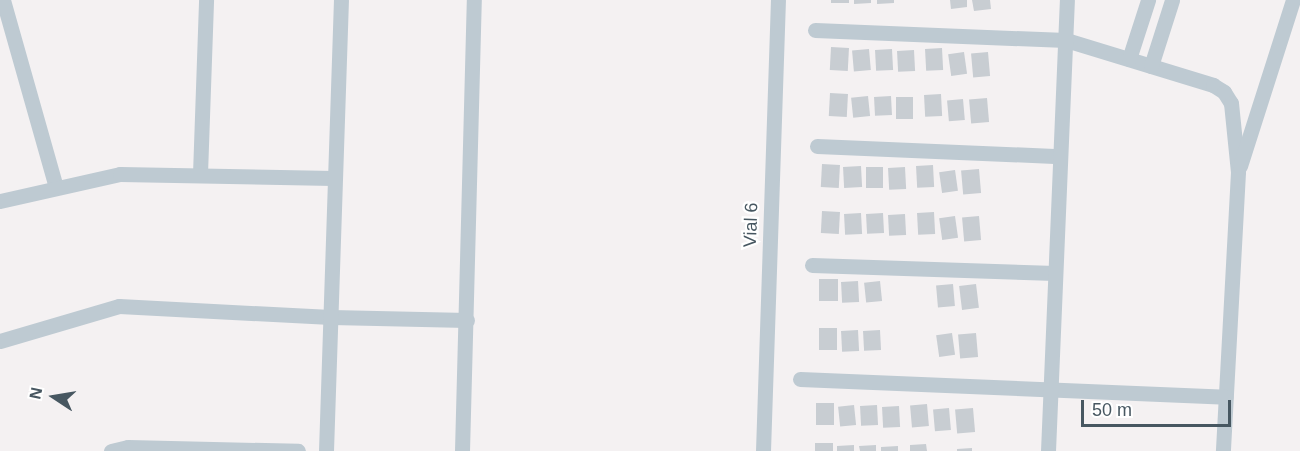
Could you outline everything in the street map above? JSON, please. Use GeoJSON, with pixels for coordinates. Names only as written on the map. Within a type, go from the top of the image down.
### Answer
{"type":"FeatureCollection","features":[{"type":"Feature","properties":{"kind":"street"},"geometry":{"type":"LineString","coordinates":[[3,0],[56,188]]}},
{"type":"Feature","properties":{"kind":"street"},"geometry":{"type":"LineString","coordinates":[[200,174],[206,0]]}},
{"type":"Feature","properties":{"kind":"street"},"geometry":{"type":"LineString","coordinates":[[326,451],[333,178],[341,0]]}},
{"type":"Feature","properties":{"kind":"street"},"geometry":{"type":"LineString","coordinates":[[462,451],[474,0]]}},
{"type":"Feature","properties":{"kind":"street","name":"Vial 6"},"geometry":{"type":"LineString","coordinates":[[763,451],[778,0]]}},
{"type":"Feature","properties":{"kind":"street"},"geometry":{"type":"LineString","coordinates":[[1048,451],[1067,0]]}},
{"type":"Feature","properties":{"kind":"street"},"geometry":{"type":"LineString","coordinates":[[1129,59],[1148,0]]}},
{"type":"Feature","properties":{"kind":"street"},"geometry":{"type":"LineString","coordinates":[[1151,66],[1172,0]]}},
{"type":"Feature","properties":{"kind":"street"},"geometry":{"type":"LineString","coordinates":[[1238,172],[1293,0]]}},
{"type":"Feature","properties":{"kind":"street"},"geometry":{"type":"LineString","coordinates":[[815,30],[1066,40],[1214,85],[1224,92],[1231,103],[1238,172],[1223,451]]}},
{"type":"Feature","properties":{"kind":"street"},"geometry":{"type":"LineString","coordinates":[[817,146],[1060,156]]}},
{"type":"Feature","properties":{"kind":"street"},"geometry":{"type":"LineString","coordinates":[[0,201],[120,174],[333,178]]}},
{"type":"Feature","properties":{"kind":"street"},"geometry":{"type":"LineString","coordinates":[[812,265],[1055,273]]}},
{"type":"Feature","properties":{"kind":"street"},"geometry":{"type":"LineString","coordinates":[[0,341],[119,306],[331,317],[467,320]]}},
{"type":"Feature","properties":{"kind":"street"},"geometry":{"type":"LineString","coordinates":[[800,379],[1050,388],[1226,398]]}},
{"type":"Feature","properties":{"kind":"street"},"geometry":{"type":"LineString","coordinates":[[111,451],[128,447],[298,451]]}},
{"type":"Feature","properties":{"kind":"building"},"geometry":{"type":"Polygon","coordinates":[[[831,0],[849,0],[849,3],[831,3],[831,0]]]}},
{"type":"Feature","properties":{"kind":"building"},"geometry":{"type":"Polygon","coordinates":[[[854,0],[871,0],[871,3],[854,4],[854,0]]]}},
{"type":"Feature","properties":{"kind":"building"},"geometry":{"type":"Polygon","coordinates":[[[877,0],[894,0],[894,3],[877,4],[877,0]]]}},
{"type":"Feature","properties":{"kind":"building"},"geometry":{"type":"Polygon","coordinates":[[[950,0],[967,0],[967,7],[951,9],[950,0]]]}},
{"type":"Feature","properties":{"kind":"building"},"geometry":{"type":"Polygon","coordinates":[[[972,0],[990,0],[991,9],[974,11],[972,0]]]}},
{"type":"Feature","properties":{"kind":"building"},"geometry":{"type":"Polygon","coordinates":[[[831,47],[849,48],[848,71],[830,70],[831,47]]]}},
{"type":"Feature","properties":{"kind":"building"},"geometry":{"type":"Polygon","coordinates":[[[942,48],[943,70],[926,71],[925,49],[942,48]]]}},
{"type":"Feature","properties":{"kind":"building"},"geometry":{"type":"Polygon","coordinates":[[[869,49],[871,70],[854,71],[852,50],[869,49]]]}},
{"type":"Feature","properties":{"kind":"building"},"geometry":{"type":"Polygon","coordinates":[[[892,49],[893,70],[876,71],[875,50],[892,49]]]}},
{"type":"Feature","properties":{"kind":"building"},"geometry":{"type":"Polygon","coordinates":[[[914,50],[915,71],[898,72],[897,51],[914,50]]]}},
{"type":"Feature","properties":{"kind":"building"},"geometry":{"type":"Polygon","coordinates":[[[964,52],[967,74],[951,76],[948,54],[964,52]]]}},
{"type":"Feature","properties":{"kind":"building"},"geometry":{"type":"Polygon","coordinates":[[[988,52],[990,76],[973,77],[971,53],[988,52]]]}},
{"type":"Feature","properties":{"kind":"building"},"geometry":{"type":"Polygon","coordinates":[[[830,93],[848,94],[847,117],[829,116],[830,93]]]}},
{"type":"Feature","properties":{"kind":"building"},"geometry":{"type":"Polygon","coordinates":[[[941,94],[942,116],[925,117],[924,95],[941,94]]]}},
{"type":"Feature","properties":{"kind":"building"},"geometry":{"type":"Polygon","coordinates":[[[868,96],[870,116],[853,118],[851,98],[868,96]]]}},
{"type":"Feature","properties":{"kind":"building"},"geometry":{"type":"Polygon","coordinates":[[[891,96],[892,115],[875,116],[874,97],[891,96]]]}},
{"type":"Feature","properties":{"kind":"building"},"geometry":{"type":"Polygon","coordinates":[[[896,97],[913,97],[913,119],[896,119],[896,97]]]}},
{"type":"Feature","properties":{"kind":"building"},"geometry":{"type":"Polygon","coordinates":[[[987,98],[989,122],[971,123],[969,100],[987,98]]]}},
{"type":"Feature","properties":{"kind":"building"},"geometry":{"type":"Polygon","coordinates":[[[963,99],[965,120],[949,121],[947,100],[963,99]]]}},
{"type":"Feature","properties":{"kind":"building"},"geometry":{"type":"Polygon","coordinates":[[[822,164],[840,165],[839,188],[821,187],[822,164]]]}},
{"type":"Feature","properties":{"kind":"building"},"geometry":{"type":"Polygon","coordinates":[[[933,165],[934,187],[917,188],[916,166],[933,165]]]}},
{"type":"Feature","properties":{"kind":"building"},"geometry":{"type":"Polygon","coordinates":[[[861,166],[862,187],[844,188],[843,167],[861,166]]]}},
{"type":"Feature","properties":{"kind":"building"},"geometry":{"type":"Polygon","coordinates":[[[866,167],[883,167],[883,188],[866,188],[866,167]]]}},
{"type":"Feature","properties":{"kind":"building"},"geometry":{"type":"Polygon","coordinates":[[[905,167],[906,189],[889,190],[888,168],[905,167]]]}},
{"type":"Feature","properties":{"kind":"building"},"geometry":{"type":"Polygon","coordinates":[[[979,169],[981,193],[963,194],[961,171],[979,169]]]}},
{"type":"Feature","properties":{"kind":"building"},"geometry":{"type":"Polygon","coordinates":[[[955,170],[958,191],[942,193],[939,172],[955,170]]]}},
{"type":"Feature","properties":{"kind":"building"},"geometry":{"type":"Polygon","coordinates":[[[822,211],[840,212],[839,234],[821,233],[822,211]]]}},
{"type":"Feature","properties":{"kind":"building"},"geometry":{"type":"Polygon","coordinates":[[[934,212],[935,234],[918,235],[917,213],[934,212]]]}},
{"type":"Feature","properties":{"kind":"building"},"geometry":{"type":"Polygon","coordinates":[[[861,213],[862,234],[845,235],[844,214],[861,213]]]}},
{"type":"Feature","properties":{"kind":"building"},"geometry":{"type":"Polygon","coordinates":[[[883,213],[884,233],[867,234],[866,214],[883,213]]]}},
{"type":"Feature","properties":{"kind":"building"},"geometry":{"type":"Polygon","coordinates":[[[905,214],[906,235],[889,236],[888,215],[905,214]]]}},
{"type":"Feature","properties":{"kind":"building"},"geometry":{"type":"Polygon","coordinates":[[[955,216],[958,238],[942,240],[939,218],[955,216]]]}},
{"type":"Feature","properties":{"kind":"building"},"geometry":{"type":"Polygon","coordinates":[[[979,216],[981,240],[964,241],[962,217],[979,216]]]}},
{"type":"Feature","properties":{"kind":"building"},"geometry":{"type":"Polygon","coordinates":[[[819,279],[838,279],[838,301],[819,301],[819,279]]]}},
{"type":"Feature","properties":{"kind":"building"},"geometry":{"type":"Polygon","coordinates":[[[858,281],[859,302],[842,303],[841,282],[858,281]]]}},
{"type":"Feature","properties":{"kind":"building"},"geometry":{"type":"Polygon","coordinates":[[[880,281],[882,301],[866,303],[864,283],[880,281]]]}},
{"type":"Feature","properties":{"kind":"building"},"geometry":{"type":"Polygon","coordinates":[[[953,284],[955,306],[938,307],[936,285],[953,284]]]}},
{"type":"Feature","properties":{"kind":"building"},"geometry":{"type":"Polygon","coordinates":[[[976,284],[979,308],[962,310],[959,286],[976,284]]]}},
{"type":"Feature","properties":{"kind":"building"},"geometry":{"type":"Polygon","coordinates":[[[819,328],[837,328],[837,350],[819,350],[819,328]]]}},
{"type":"Feature","properties":{"kind":"building"},"geometry":{"type":"Polygon","coordinates":[[[858,330],[859,351],[842,352],[841,331],[858,330]]]}},
{"type":"Feature","properties":{"kind":"building"},"geometry":{"type":"Polygon","coordinates":[[[880,330],[881,350],[864,351],[863,331],[880,330]]]}},
{"type":"Feature","properties":{"kind":"building"},"geometry":{"type":"Polygon","coordinates":[[[952,333],[955,355],[939,357],[936,335],[952,333]]]}},
{"type":"Feature","properties":{"kind":"building"},"geometry":{"type":"Polygon","coordinates":[[[976,333],[978,357],[960,358],[958,335],[976,333]]]}},
{"type":"Feature","properties":{"kind":"building"},"geometry":{"type":"Polygon","coordinates":[[[816,403],[834,403],[834,425],[816,425],[816,403]]]}},
{"type":"Feature","properties":{"kind":"building"},"geometry":{"type":"Polygon","coordinates":[[[927,404],[929,426],[912,427],[910,405],[927,404]]]}},
{"type":"Feature","properties":{"kind":"building"},"geometry":{"type":"Polygon","coordinates":[[[854,405],[856,425],[840,427],[838,407],[854,405]]]}},
{"type":"Feature","properties":{"kind":"building"},"geometry":{"type":"Polygon","coordinates":[[[877,405],[878,425],[861,426],[860,406],[877,405]]]}},
{"type":"Feature","properties":{"kind":"building"},"geometry":{"type":"Polygon","coordinates":[[[899,406],[900,427],[883,428],[882,407],[899,406]]]}},
{"type":"Feature","properties":{"kind":"building"},"geometry":{"type":"Polygon","coordinates":[[[949,408],[951,430],[935,431],[933,409],[949,408]]]}},
{"type":"Feature","properties":{"kind":"building"},"geometry":{"type":"Polygon","coordinates":[[[973,408],[975,432],[957,433],[955,410],[973,408]]]}},
{"type":"Feature","properties":{"kind":"building"},"geometry":{"type":"Polygon","coordinates":[[[815,443],[833,443],[833,451],[815,451],[815,443]]]}},
{"type":"Feature","properties":{"kind":"building"},"geometry":{"type":"Polygon","coordinates":[[[926,444],[927,451],[910,451],[910,445],[926,444]]]}},
{"type":"Feature","properties":{"kind":"building"},"geometry":{"type":"Polygon","coordinates":[[[854,445],[854,451],[837,451],[837,446],[854,445]]]}},
{"type":"Feature","properties":{"kind":"building"},"geometry":{"type":"Polygon","coordinates":[[[876,445],[876,451],[860,451],[859,446],[876,445]]]}},
{"type":"Feature","properties":{"kind":"building"},"geometry":{"type":"Polygon","coordinates":[[[898,446],[898,451],[881,451],[881,447],[898,446]]]}},
{"type":"Feature","properties":{"kind":"building"},"geometry":{"type":"Polygon","coordinates":[[[972,448],[972,451],[957,451],[957,449],[972,448]]]}}]}
